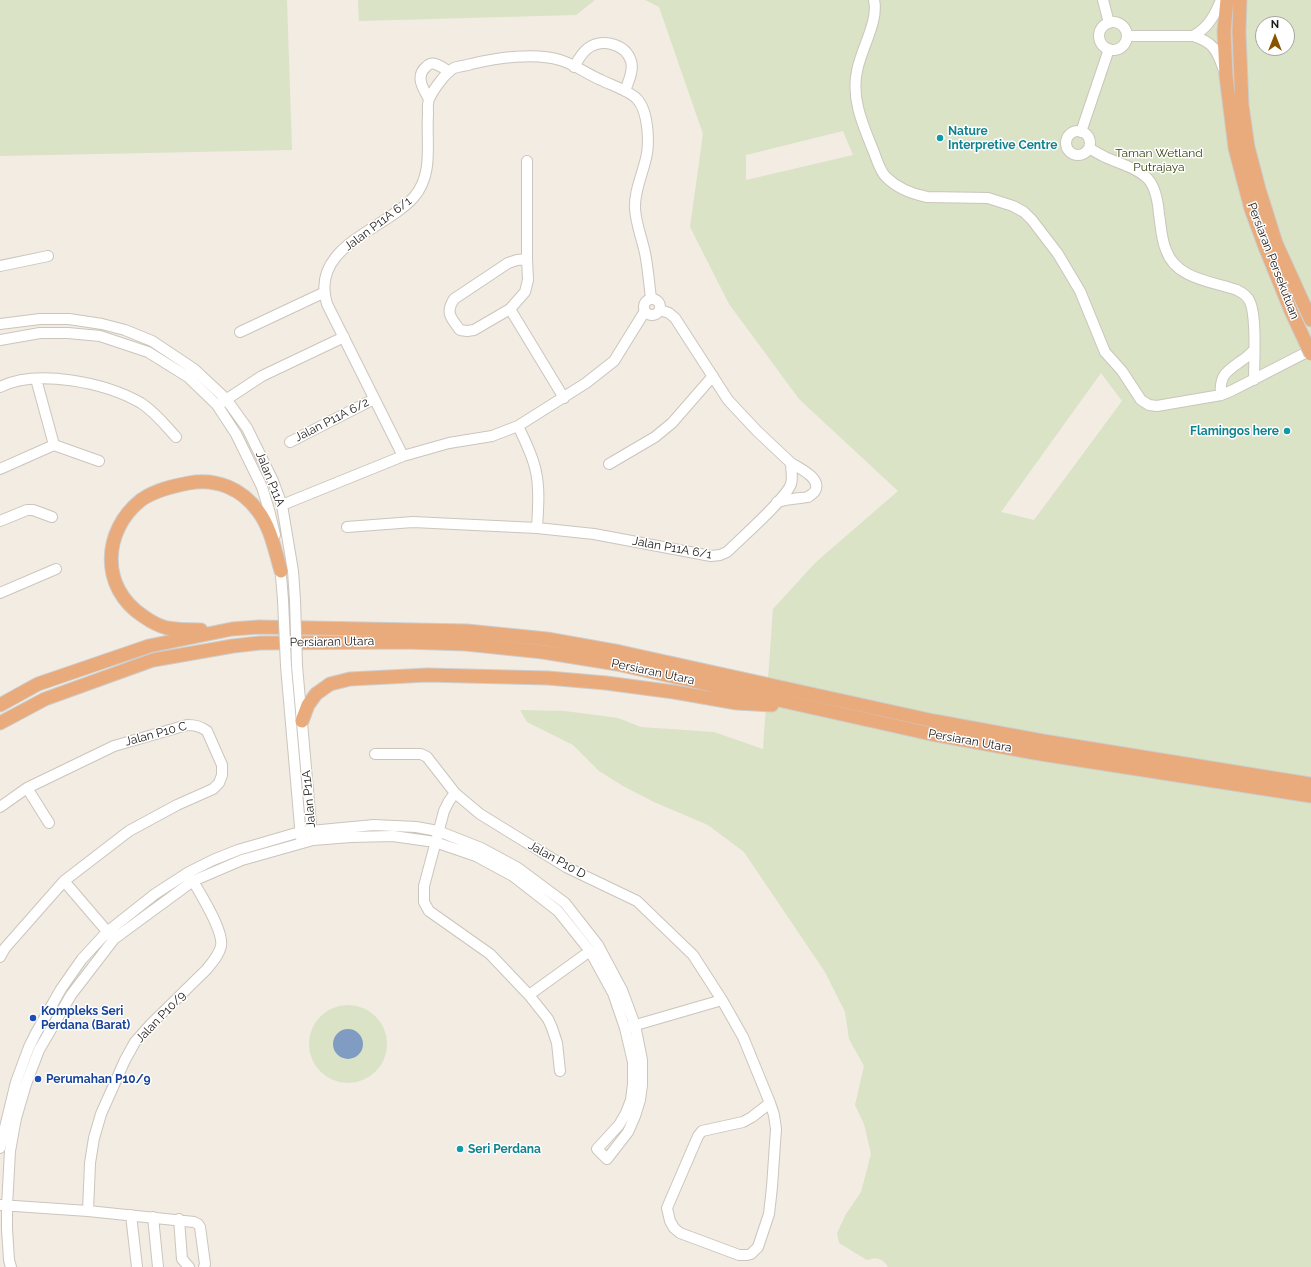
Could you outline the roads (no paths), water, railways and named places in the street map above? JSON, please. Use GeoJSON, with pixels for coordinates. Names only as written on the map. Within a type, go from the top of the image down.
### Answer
{"type":"FeatureCollection","features":[{"type":"Feature","properties":{"kind":"main road","name":"Persiaran Persekutuan"},"geometry":{"type":"LineString","coordinates":[[1227,0],[1224,31],[1226,76],[1235,148],[1251,209],[1265,247],[1311,354]]}},
{"type":"Feature","properties":{"kind":"main road","name":"Persiaran Persekutuan"},"geometry":{"type":"LineString","coordinates":[[1240,0],[1239,32],[1242,105],[1248,147],[1276,243],[1311,320]]}},
{"type":"Feature","properties":{"kind":"main road"},"geometry":{"type":"LineString","coordinates":[[232,629],[183,630],[167,628],[152,622],[129,605],[121,596],[115,583],[111,561],[114,539],[118,527],[125,517],[142,500],[164,489],[194,482],[222,484],[236,490],[248,498],[259,512],[268,528],[281,570]]}},
{"type":"Feature","properties":{"kind":"main road","name":"Persiaran Utara"},"geometry":{"type":"LineString","coordinates":[[0,705],[38,684],[149,646],[232,629],[259,627],[467,631],[547,639],[620,652],[934,721],[1042,747],[1311,796]]}},
{"type":"Feature","properties":{"kind":"main road","name":"Persiaran Utara"},"geometry":{"type":"LineString","coordinates":[[0,723],[45,699],[153,660],[233,646],[260,643],[412,642],[466,644],[543,652],[617,664],[932,734],[1042,747],[1311,784]]}},
{"type":"Feature","properties":{"kind":"main road"},"geometry":{"type":"LineString","coordinates":[[302,721],[308,705],[316,694],[330,684],[350,678],[427,675],[548,678],[606,683],[674,692],[737,703],[805,706]]}},
{"type":"Feature","properties":{"kind":"street"},"geometry":{"type":"LineString","coordinates":[[874,0],[874,15],[856,71],[855,90],[859,115],[882,172],[900,188],[917,195],[927,197],[988,198],[1013,206],[1024,212],[1058,254],[1080,291],[1105,352],[1122,371],[1141,400],[1149,405],[1157,406],[1221,395],[1232,391],[1311,350]]}},
{"type":"Feature","properties":{"kind":"street"},"geometry":{"type":"LineString","coordinates":[[1103,0],[1109,23]]}},
{"type":"Feature","properties":{"kind":"street"},"geometry":{"type":"LineString","coordinates":[[1193,36],[1201,32],[1214,17],[1221,0]]}},
{"type":"Feature","properties":{"kind":"street"},"geometry":{"type":"LineString","coordinates":[[1115,22],[1126,30],[1126,42],[1122,47],[1115,50],[1109,49],[1100,42],[1100,30],[1109,23],[1115,22]]}},
{"type":"Feature","properties":{"kind":"street"},"geometry":{"type":"LineString","coordinates":[[1127,36],[1193,36],[1202,38],[1216,51],[1226,76]]}},
{"type":"Feature","properties":{"kind":"street"},"geometry":{"type":"LineString","coordinates":[[574,67],[579,58],[587,49],[597,44],[607,43],[616,45],[624,51],[631,62],[631,70],[625,91]]}},
{"type":"Feature","properties":{"kind":"street"},"geometry":{"type":"LineString","coordinates":[[1081,132],[1109,49]]}},
{"type":"Feature","properties":{"kind":"street"},"geometry":{"type":"LineString","coordinates":[[449,72],[436,64],[426,66],[422,71],[420,78],[422,88],[429,99],[449,72],[454,68],[503,58],[534,56],[560,60],[625,91],[636,98],[642,106],[646,117],[647,138],[646,160],[638,186],[635,208],[645,254],[651,298]]}},
{"type":"Feature","properties":{"kind":"street","name":"Jalan P11A 6/1"},"geometry":{"type":"LineString","coordinates":[[323,292],[326,275],[332,262],[351,242],[402,207],[412,199],[420,189],[425,177],[427,163],[427,122],[429,99]]}},
{"type":"Feature","properties":{"kind":"street"},"geometry":{"type":"LineString","coordinates":[[1081,132],[1088,138],[1090,143],[1089,148],[1086,152],[1075,155],[1067,148],[1067,138],[1071,134],[1081,132]]}},
{"type":"Feature","properties":{"kind":"street"},"geometry":{"type":"LineString","coordinates":[[1089,148],[1102,156],[1139,172],[1148,179],[1153,187],[1158,203],[1165,249],[1174,264],[1195,278],[1237,290],[1248,297],[1254,313],[1254,380]]}},
{"type":"Feature","properties":{"kind":"street"},"geometry":{"type":"LineString","coordinates":[[527,161],[528,280],[525,292],[510,309],[474,330],[460,330],[450,316],[449,307],[454,299],[502,267],[517,260],[527,259]]}},
{"type":"Feature","properties":{"kind":"street"},"geometry":{"type":"LineString","coordinates":[[0,266],[48,256]]}},
{"type":"Feature","properties":{"kind":"street"},"geometry":{"type":"LineString","coordinates":[[240,332],[323,292],[327,304],[403,456]]}},
{"type":"Feature","properties":{"kind":"street"},"geometry":{"type":"LineString","coordinates":[[651,298],[657,300],[660,304],[660,310],[656,314],[650,315],[645,311],[643,306],[646,300],[651,298]]}},
{"type":"Feature","properties":{"kind":"street"},"geometry":{"type":"LineString","coordinates":[[510,309],[564,398]]}},
{"type":"Feature","properties":{"kind":"street"},"geometry":{"type":"LineString","coordinates":[[660,310],[669,313],[675,318],[728,400],[757,431],[791,463],[806,472],[815,480],[816,489],[814,493],[808,497],[777,502]]}},
{"type":"Feature","properties":{"kind":"street"},"geometry":{"type":"LineString","coordinates":[[282,505],[403,456],[449,443],[492,436],[518,426],[564,398],[614,362],[645,311]]}},
{"type":"Feature","properties":{"kind":"street","name":"Jalan P11A"},"geometry":{"type":"LineString","coordinates":[[0,324],[40,319],[69,319],[102,324],[125,330],[152,341],[194,369],[226,399],[247,428],[274,481],[282,505],[293,571],[295,600],[292,666],[301,843]]}},
{"type":"Feature","properties":{"kind":"street","name":"Jalan P11A"},"geometry":{"type":"LineString","coordinates":[[0,340],[40,333],[68,332],[100,336],[122,342],[148,352],[188,377],[217,405],[236,434],[262,486],[275,533],[281,570],[283,600],[292,666],[302,721],[312,835]]}},
{"type":"Feature","properties":{"kind":"street"},"geometry":{"type":"LineString","coordinates":[[217,405],[262,376],[344,337]]}},
{"type":"Feature","properties":{"kind":"street"},"geometry":{"type":"LineString","coordinates":[[1221,395],[1220,386],[1222,378],[1228,370],[1254,350]]}},
{"type":"Feature","properties":{"kind":"street"},"geometry":{"type":"LineString","coordinates":[[609,464],[656,437],[672,423],[713,376]]}},
{"type":"Feature","properties":{"kind":"street"},"geometry":{"type":"LineString","coordinates":[[0,387],[24,380],[45,378],[78,381],[111,389],[141,403],[157,416],[176,437]]}},
{"type":"Feature","properties":{"kind":"street"},"geometry":{"type":"LineString","coordinates":[[36,379],[54,445]]}},
{"type":"Feature","properties":{"kind":"street","name":"Jalan P11A 6/2"},"geometry":{"type":"LineString","coordinates":[[290,442],[374,399]]}},
{"type":"Feature","properties":{"kind":"street"},"geometry":{"type":"LineString","coordinates":[[518,426],[532,457],[537,473],[537,528]]}},
{"type":"Feature","properties":{"kind":"street"},"geometry":{"type":"LineString","coordinates":[[0,469],[54,445],[99,462]]}},
{"type":"Feature","properties":{"kind":"street","name":"Jalan P11A 6/1"},"geometry":{"type":"LineString","coordinates":[[347,527],[413,522],[537,528],[594,534],[711,556],[720,555],[727,552],[788,490],[791,483],[791,463]]}},
{"type":"Feature","properties":{"kind":"street"},"geometry":{"type":"LineString","coordinates":[[0,521],[27,510],[32,510],[52,517]]}},
{"type":"Feature","properties":{"kind":"street"},"geometry":{"type":"LineString","coordinates":[[0,593],[56,569]]}},
{"type":"Feature","properties":{"kind":"street","name":"Jalan P10 C"},"geometry":{"type":"LineString","coordinates":[[0,806],[27,788],[114,746],[187,725],[196,725],[207,731],[222,765],[222,775],[219,783],[213,789],[177,805],[129,831],[64,881],[5,948],[0,957]]}},
{"type":"Feature","properties":{"kind":"street","name":"Jalan P10 D"},"geometry":{"type":"LineString","coordinates":[[375,754],[425,755],[455,793],[480,814],[566,867],[637,901],[693,956],[722,1000],[743,1037],[770,1103],[774,1115],[776,1129],[769,1214],[758,1247],[751,1254],[747,1255],[738,1255],[680,1233],[674,1228],[670,1221],[667,1208],[698,1136],[702,1131],[743,1122],[770,1103]]}},
{"type":"Feature","properties":{"kind":"street"},"geometry":{"type":"LineString","coordinates":[[27,788],[48,823]]}},
{"type":"Feature","properties":{"kind":"street"},"geometry":{"type":"LineString","coordinates":[[455,793],[449,801],[435,842],[424,886],[424,902],[429,911],[490,954],[529,995],[548,1019],[552,1028],[557,1042],[560,1071]]}},
{"type":"Feature","properties":{"kind":"street"},"geometry":{"type":"LineString","coordinates":[[0,1148],[16,1082],[29,1047],[61,989],[82,959],[111,936],[193,881],[242,860],[301,843],[312,835],[374,826],[416,827],[438,832],[481,848],[518,868],[565,903],[598,945],[622,990],[635,1025],[642,1060],[642,1085],[640,1100],[628,1132],[607,1159],[597,1149],[619,1125],[626,1113],[631,1100],[633,1062],[625,1028],[613,993],[590,950],[558,911],[513,876],[476,856],[435,842],[393,836],[351,837],[312,835],[300,832],[238,850],[189,872],[155,894],[111,936],[71,995],[37,1056],[26,1084],[16,1118],[3,1206],[11,1267]]}},
{"type":"Feature","properties":{"kind":"street"},"geometry":{"type":"LineString","coordinates":[[64,881],[111,936]]}},
{"type":"Feature","properties":{"kind":"street","name":"Jalan P10/9"},"geometry":{"type":"LineString","coordinates":[[88,1211],[90,1164],[94,1138],[101,1114],[125,1060],[135,1042],[151,1024],[206,970],[221,948],[222,942],[220,932],[193,881]]}},
{"type":"Feature","properties":{"kind":"street"},"geometry":{"type":"LineString","coordinates":[[529,995],[590,950]]}},
{"type":"Feature","properties":{"kind":"street"},"geometry":{"type":"LineString","coordinates":[[625,1028],[722,1000]]}},
{"type":"Feature","properties":{"kind":"street"},"geometry":{"type":"LineString","coordinates":[[3,1206],[88,1211],[179,1219],[194,1222],[200,1227],[205,1264],[204,1267]]}},
{"type":"Feature","properties":{"kind":"street"},"geometry":{"type":"LineString","coordinates":[[131,1215],[137,1267]]}},
{"type":"Feature","properties":{"kind":"street"},"geometry":{"type":"LineString","coordinates":[[152,1217],[158,1267]]}},
{"type":"Feature","properties":{"kind":"street"},"geometry":{"type":"LineString","coordinates":[[179,1219],[182,1259],[189,1267]]}},
{"type":"Feature","properties":{"kind":"water"},"geometry":{"type":"Polygon","coordinates":[[[348,1029],[359,1033],[363,1044],[359,1055],[348,1059],[337,1055],[333,1044],[337,1033],[348,1029]]]}},
{"type":"Feature","properties":{"kind":"place","name":"Nature Interpretive Centre"},"geometry":{"type":"Point","coordinates":[940,138]}},
{"type":"Feature","properties":{"kind":"place","name":"Flamingos here"},"geometry":{"type":"Point","coordinates":[1287,431]}},
{"type":"Feature","properties":{"kind":"place","name":"Kompleks Seri Perdana (Barat)"},"geometry":{"type":"Point","coordinates":[33,1018]}},
{"type":"Feature","properties":{"kind":"place","name":"Perumahan P10/9"},"geometry":{"type":"Point","coordinates":[38,1079]}},
{"type":"Feature","properties":{"kind":"place","name":"Seri Perdana"},"geometry":{"type":"Point","coordinates":[460,1149]}},
{"type":"Feature","properties":{"kind":"park label","name":"Taman Wetland Putrajaya"},"geometry":{"type":"Point","coordinates":[1159,160]}}]}
